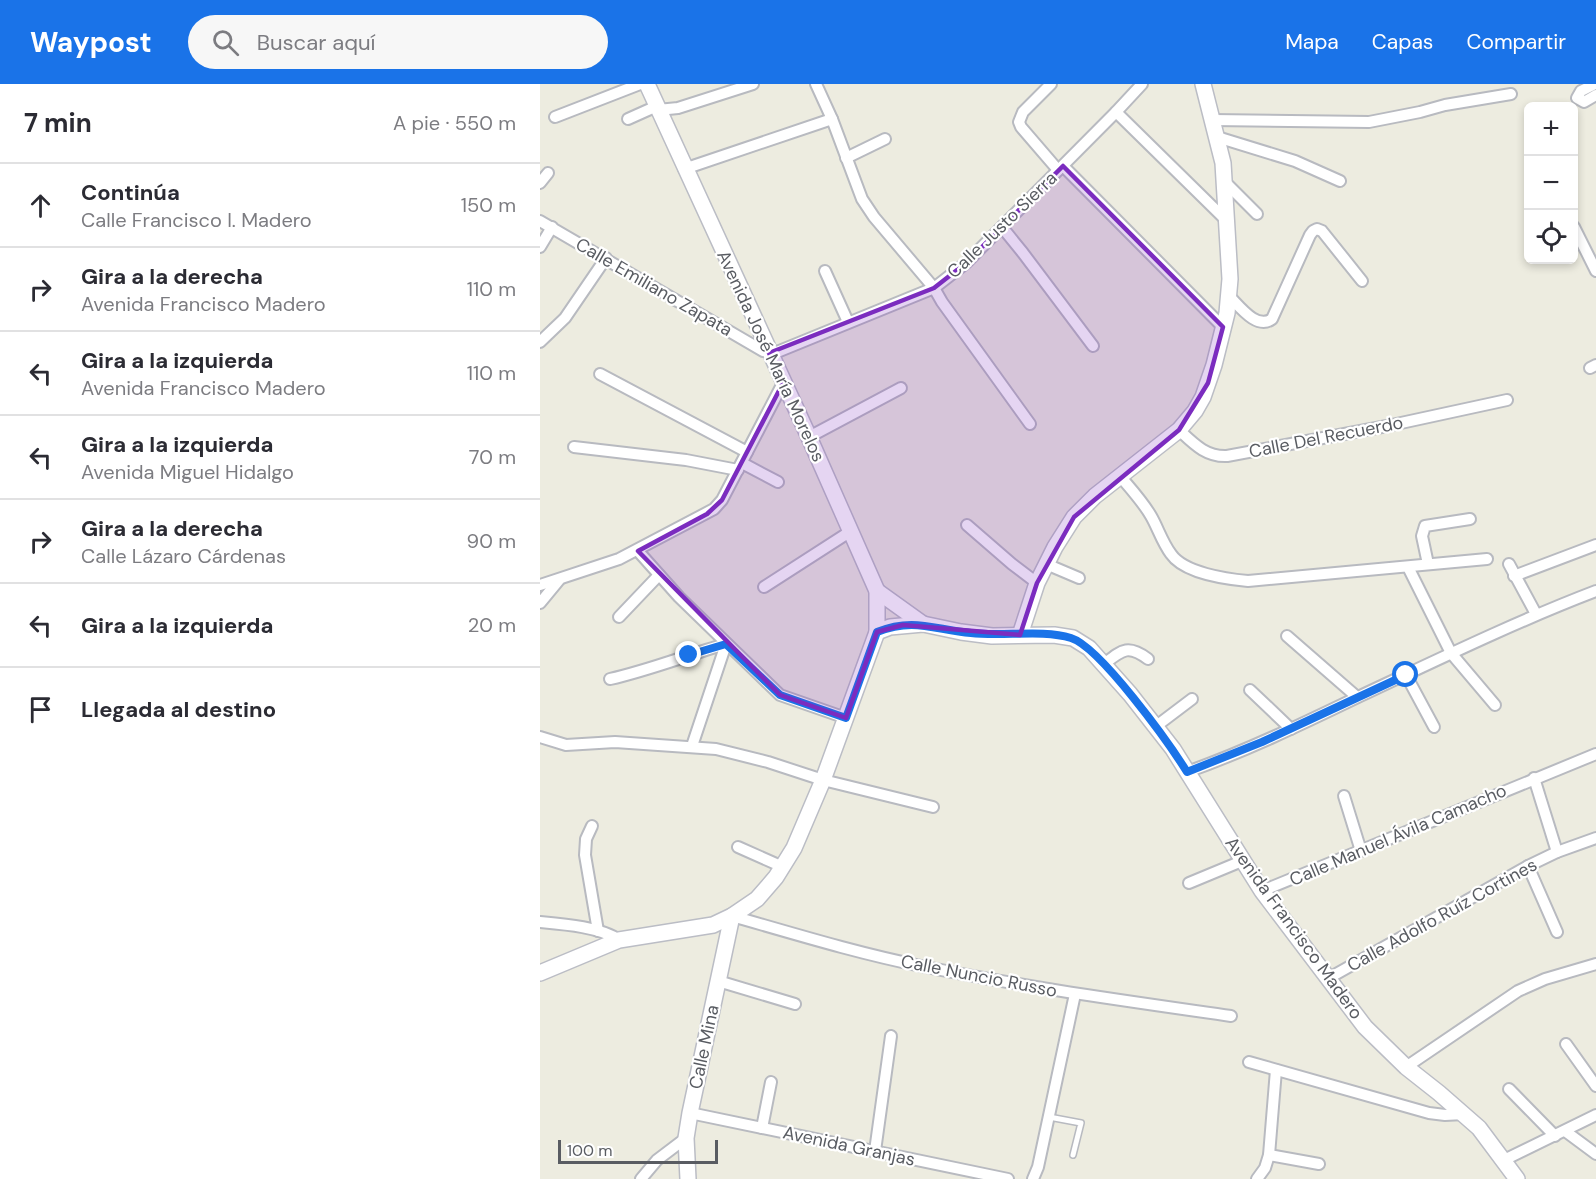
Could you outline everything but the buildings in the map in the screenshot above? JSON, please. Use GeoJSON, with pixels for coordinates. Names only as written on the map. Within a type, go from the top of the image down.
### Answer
{"type":"FeatureCollection","features":[{"type":"Feature","properties":{"kind":"street"},"geometry":{"type":"LineString","coordinates":[[555,117],[640,84]]}},
{"type":"Feature","properties":{"kind":"street","name":"Avenida José María Morelos"},"geometry":{"type":"LineString","coordinates":[[540,973],[619,940],[705,927],[732,916],[757,899],[783,867],[794,848],[823,780],[877,632],[877,591],[747,300],[684,169],[647,84]]}},
{"type":"Feature","properties":{"kind":"street"},"geometry":{"type":"LineString","coordinates":[[628,119],[657,108],[678,108],[753,84]]}},
{"type":"Feature","properties":{"kind":"street"},"geometry":{"type":"LineString","coordinates":[[816,84],[832,119],[862,199],[874,217],[934,288],[1030,424]]}},
{"type":"Feature","properties":{"kind":"street"},"geometry":{"type":"LineString","coordinates":[[1051,84],[1023,112],[1019,122],[1021,126],[1223,327]]}},
{"type":"Feature","properties":{"kind":"street","name":"Calle Justo Sierra"},"geometry":{"type":"LineString","coordinates":[[769,353],[783,351],[934,288],[966,263],[1142,84]]}},
{"type":"Feature","properties":{"kind":"street"},"geometry":{"type":"LineString","coordinates":[[1020,635],[1037,583],[1065,531],[1084,506],[1179,430],[1203,397],[1214,365],[1230,297],[1226,183],[1203,84]]}},
{"type":"Feature","properties":{"kind":"street"},"geometry":{"type":"LineString","coordinates":[[1595,84],[1581,91],[1577,98],[1584,102],[1596,96]]}},
{"type":"Feature","properties":{"kind":"street"},"geometry":{"type":"LineString","coordinates":[[1212,120],[1370,122],[1445,105],[1511,94]]}},
{"type":"Feature","properties":{"kind":"street"},"geometry":{"type":"LineString","coordinates":[[1116,112],[1227,221]]}},
{"type":"Feature","properties":{"kind":"street"},"geometry":{"type":"LineString","coordinates":[[684,169],[832,119]]}},
{"type":"Feature","properties":{"kind":"street"},"geometry":{"type":"LineString","coordinates":[[1217,137],[1295,161],[1340,181]]}},
{"type":"Feature","properties":{"kind":"street"},"geometry":{"type":"LineString","coordinates":[[846,158],[885,139]]}},
{"type":"Feature","properties":{"kind":"street"},"geometry":{"type":"LineString","coordinates":[[540,183],[548,173]]}},
{"type":"Feature","properties":{"kind":"street"},"geometry":{"type":"LineString","coordinates":[[1226,183],[1257,214]]}},
{"type":"Feature","properties":{"kind":"street","name":"Calle Emiliano Zapata"},"geometry":{"type":"LineString","coordinates":[[540,220],[769,353]]}},
{"type":"Feature","properties":{"kind":"street"},"geometry":{"type":"LineString","coordinates":[[540,247],[552,227]]}},
{"type":"Feature","properties":{"kind":"street"},"geometry":{"type":"LineString","coordinates":[[1002,227],[1093,346]]}},
{"type":"Feature","properties":{"kind":"street"},"geometry":{"type":"LineString","coordinates":[[1230,297],[1257,321],[1268,322],[1272,319],[1310,235],[1317,229],[1322,231],[1362,281]]}},
{"type":"Feature","properties":{"kind":"street"},"geometry":{"type":"LineString","coordinates":[[1578,235],[1596,271]]}},
{"type":"Feature","properties":{"kind":"street"},"geometry":{"type":"LineString","coordinates":[[540,342],[565,318],[606,258]]}},
{"type":"Feature","properties":{"kind":"street"},"geometry":{"type":"LineString","coordinates":[[825,271],[848,322]]}},
{"type":"Feature","properties":{"kind":"street"},"geometry":{"type":"LineString","coordinates":[[600,374],[778,482]]}},
{"type":"Feature","properties":{"kind":"street"},"geometry":{"type":"LineString","coordinates":[[540,585],[619,560],[714,509],[722,500],[783,383]]}},
{"type":"Feature","properties":{"kind":"street"},"geometry":{"type":"LineString","coordinates":[[809,437],[901,388]]}},
{"type":"Feature","properties":{"kind":"street","name":"Calle Del Recuerdo"},"geometry":{"type":"LineString","coordinates":[[1179,430],[1200,449],[1213,455],[1227,456],[1387,426],[1507,400]]}},
{"type":"Feature","properties":{"kind":"street"},"geometry":{"type":"LineString","coordinates":[[574,447],[686,460],[742,462]]}},
{"type":"Feature","properties":{"kind":"street"},"geometry":{"type":"LineString","coordinates":[[1120,476],[1150,514],[1171,555],[1179,562],[1196,570],[1231,580],[1248,581],[1486,559]]}},
{"type":"Feature","properties":{"kind":"street"},"geometry":{"type":"LineString","coordinates":[[1428,564],[1422,532],[1425,526],[1470,519]]}},
{"type":"Feature","properties":{"kind":"street"},"geometry":{"type":"LineString","coordinates":[[967,525],[1037,583]]}},
{"type":"Feature","properties":{"kind":"street"},"geometry":{"type":"LineString","coordinates":[[764,587],[851,531]]}},
{"type":"Feature","properties":{"kind":"street"},"geometry":{"type":"LineString","coordinates":[[1514,576],[1596,545]]}},
{"type":"Feature","properties":{"kind":"street"},"geometry":{"type":"LineString","coordinates":[[638,551],[658,575],[726,644],[780,695],[846,718]]}},
{"type":"Feature","properties":{"kind":"street"},"geometry":{"type":"LineString","coordinates":[[1046,564],[1079,578]]}},
{"type":"Feature","properties":{"kind":"street"},"geometry":{"type":"LineString","coordinates":[[1509,564],[1536,614]]}},
{"type":"Feature","properties":{"kind":"street"},"geometry":{"type":"LineString","coordinates":[[1408,567],[1451,653],[1495,705]]}},
{"type":"Feature","properties":{"kind":"street"},"geometry":{"type":"LineString","coordinates":[[620,617],[658,575]]}},
{"type":"Feature","properties":{"kind":"street"},"geometry":{"type":"LineString","coordinates":[[540,603],[560,578]]}},
{"type":"Feature","properties":{"kind":"street","name":"Avenida Francisco Madero"},"geometry":{"type":"LineString","coordinates":[[877,591],[923,624]]}},
{"type":"Feature","properties":{"kind":"street"},"geometry":{"type":"LineString","coordinates":[[1187,772],[1226,758],[1291,729],[1536,614],[1596,591]]}},
{"type":"Feature","properties":{"kind":"street","name":"Avenida Francisco Madero"},"geometry":{"type":"LineString","coordinates":[[877,632],[890,627],[923,624],[992,636],[1054,635],[1073,638],[1089,648],[1155,727],[1187,772],[1262,891],[1365,1027],[1406,1067],[1479,1128],[1517,1179]]}},
{"type":"Feature","properties":{"kind":"street"},"geometry":{"type":"LineString","coordinates":[[1287,636],[1357,697]]}},
{"type":"Feature","properties":{"kind":"street"},"geometry":{"type":"LineString","coordinates":[[610,678],[643,672],[726,644]]}},
{"type":"Feature","properties":{"kind":"street"},"geometry":{"type":"LineString","coordinates":[[692,746],[726,644]]}},
{"type":"Feature","properties":{"kind":"street"},"geometry":{"type":"LineString","coordinates":[[1104,664],[1120,651],[1137,652],[1148,659]]}},
{"type":"Feature","properties":{"kind":"street"},"geometry":{"type":"LineString","coordinates":[[1406,675],[1434,727]]}},
{"type":"Feature","properties":{"kind":"street"},"geometry":{"type":"LineString","coordinates":[[1250,690],[1291,729]]}},
{"type":"Feature","properties":{"kind":"street"},"geometry":{"type":"LineString","coordinates":[[1155,727],[1192,699]]}},
{"type":"Feature","properties":{"kind":"street"},"geometry":{"type":"LineString","coordinates":[[540,738],[558,744],[574,745],[615,742],[717,749],[768,762],[823,780],[933,807]]}},
{"type":"Feature","properties":{"kind":"street","name":"Calle Manuel Ávila Camacho"},"geometry":{"type":"LineString","coordinates":[[1262,891],[1596,754]]}},
{"type":"Feature","properties":{"kind":"street"},"geometry":{"type":"LineString","coordinates":[[1534,778],[1557,852]]}},
{"type":"Feature","properties":{"kind":"street"},"geometry":{"type":"LineString","coordinates":[[1344,796],[1361,850]]}},
{"type":"Feature","properties":{"kind":"street"},"geometry":{"type":"LineString","coordinates":[[592,826],[586,839],[585,855],[598,931]]}},
{"type":"Feature","properties":{"kind":"street","name":"Calle Adolfo Ruíz Cortines"},"geometry":{"type":"LineString","coordinates":[[1329,978],[1527,866],[1596,838]]}},
{"type":"Feature","properties":{"kind":"street"},"geometry":{"type":"LineString","coordinates":[[738,847],[783,867]]}},
{"type":"Feature","properties":{"kind":"street"},"geometry":{"type":"LineString","coordinates":[[1190,883],[1242,861]]}},
{"type":"Feature","properties":{"kind":"street"},"geometry":{"type":"LineString","coordinates":[[1527,866],[1557,933]]}},
{"type":"Feature","properties":{"kind":"street","name":"Calle Mina"},"geometry":{"type":"LineString","coordinates":[[688,1179],[686,1138],[690,1113],[732,916]]}},
{"type":"Feature","properties":{"kind":"street","name":"Calle Nuncio Russo"},"geometry":{"type":"LineString","coordinates":[[732,916],[833,945],[910,963],[1075,994],[1231,1016]]}},
{"type":"Feature","properties":{"kind":"street"},"geometry":{"type":"LineString","coordinates":[[540,922],[598,931],[619,940]]}},
{"type":"Feature","properties":{"kind":"street"},"geometry":{"type":"LineString","coordinates":[[1406,1067],[1500,1001],[1518,991],[1545,979],[1596,964]]}},
{"type":"Feature","properties":{"kind":"street"},"geometry":{"type":"LineString","coordinates":[[718,981],[795,1004]]}},
{"type":"Feature","properties":{"kind":"street"},"geometry":{"type":"LineString","coordinates":[[1033,1179],[1038,1167],[1075,994]]}},
{"type":"Feature","properties":{"kind":"street"},"geometry":{"type":"LineString","coordinates":[[874,1151],[891,1036]]}},
{"type":"Feature","properties":{"kind":"street"},"geometry":{"type":"LineString","coordinates":[[1566,1044],[1596,1086]]}},
{"type":"Feature","properties":{"kind":"street"},"geometry":{"type":"LineString","coordinates":[[1249,1062],[1429,1113],[1464,1114]]}},
{"type":"Feature","properties":{"kind":"street"},"geometry":{"type":"LineString","coordinates":[[1257,1179],[1265,1168],[1269,1155],[1276,1070]]}},
{"type":"Feature","properties":{"kind":"street"},"geometry":{"type":"LineString","coordinates":[[762,1128],[771,1082]]}},
{"type":"Feature","properties":{"kind":"street"},"geometry":{"type":"LineString","coordinates":[[1509,1089],[1555,1136]]}},
{"type":"Feature","properties":{"kind":"street","name":"Avenida Granjas"},"geometry":{"type":"LineString","coordinates":[[690,1113],[1008,1179]]}},
{"type":"Feature","properties":{"kind":"street"},"geometry":{"type":"LineString","coordinates":[[1504,1160],[1596,1115]]}},
{"type":"Feature","properties":{"kind":"street"},"geometry":{"type":"LineString","coordinates":[[1565,1131],[1596,1154]]}},
{"type":"Feature","properties":{"kind":"street"},"geometry":{"type":"LineString","coordinates":[[640,1179],[657,1160],[686,1138]]}},
{"type":"Feature","properties":{"kind":"street"},"geometry":{"type":"LineString","coordinates":[[1269,1155],[1319,1164]]}},
{"type":"Feature","properties":{"kind":"lane"},"geometry":{"type":"LineString","coordinates":[[1049,1117],[1081,1123],[1073,1155]]}},
{"type":"Feature","properties":{"kind":"highlighted area"},"geometry":{"type":"Polygon","coordinates":[[[1063,166],[1223,327],[1208,383],[1179,430],[1074,517],[1037,583],[1020,635],[903,625],[877,632],[846,718],[780,695],[638,551],[707,514],[722,500],[783,383],[769,353],[934,288],[966,263],[1063,166]]]}},
{"type":"Feature","properties":{"kind":"route"},"geometry":{"type":"LineString","coordinates":[[689,655],[726,644],[780,695],[846,718],[877,632],[890,627],[923,624],[992,636],[1038,634],[1073,638],[1089,648],[1130,694],[1173,749],[1187,772],[1226,758],[1406,675]]}}]}
